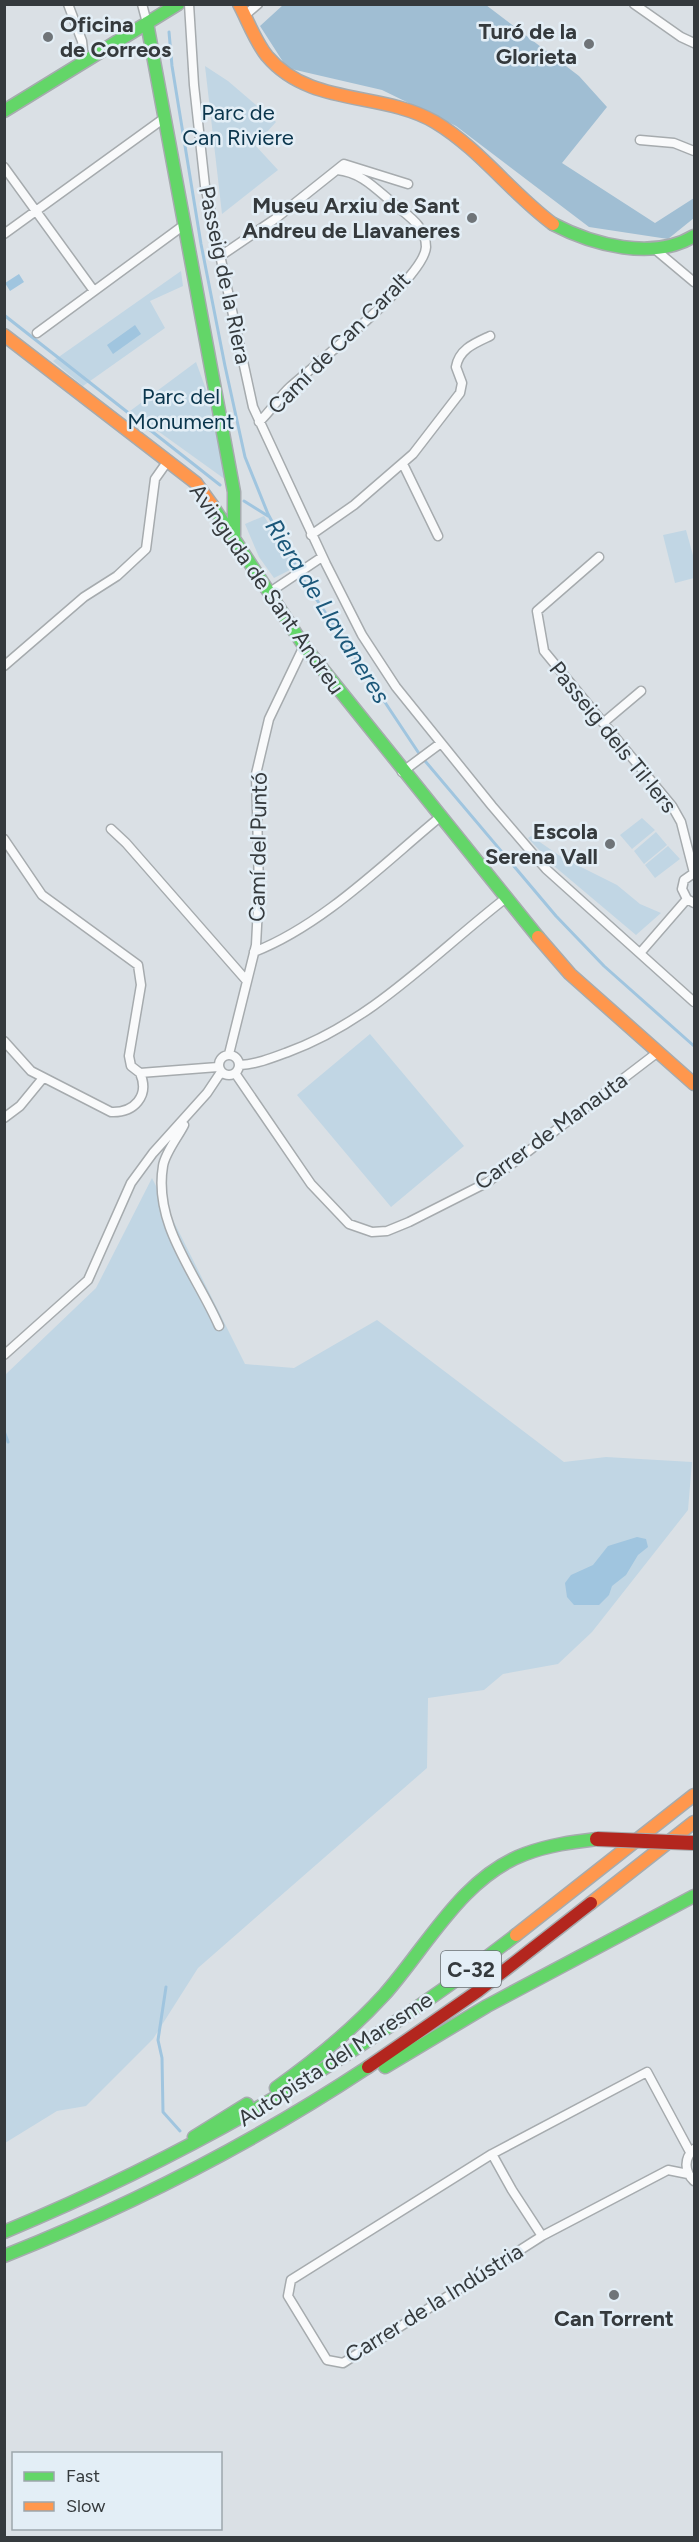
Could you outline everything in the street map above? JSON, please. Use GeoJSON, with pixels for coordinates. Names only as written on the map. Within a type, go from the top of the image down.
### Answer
{"type":"FeatureCollection","features":[{"type":"Feature","properties":{"kind":"main road"},"geometry":{"type":"LineString","coordinates":[[4,111],[178,4]]}},
{"type":"Feature","properties":{"kind":"main road"},"geometry":{"type":"LineString","coordinates":[[241,10],[267,56],[289,77],[313,90],[414,111],[444,128],[483,157],[546,219],[568,232],[598,241],[657,251],[677,247],[694,236]]}},
{"type":"Feature","properties":{"kind":"main road"},"geometry":{"type":"LineString","coordinates":[[147,23],[234,492],[234,537]]}},
{"type":"Feature","properties":{"kind":"main road","name":"Avinguda de Sant Andreu"},"geometry":{"type":"LineString","coordinates":[[4,335],[196,483],[234,537],[304,646],[402,772],[506,898],[570,974],[694,1084]]}},
{"type":"Feature","properties":{"kind":"main road","name":"Autopista del Maresme"},"geometry":{"type":"LineString","coordinates":[[4,2232],[106,2190],[161,2162],[233,2124],[385,2031],[482,1961],[694,1795]]}},
{"type":"Feature","properties":{"kind":"main road","name":"Autopista del Maresme"},"geometry":{"type":"LineString","coordinates":[[4,2256],[156,2190],[282,2122],[447,2013],[694,1822]]}},
{"type":"Feature","properties":{"kind":"main road","name":"C-32"},"geometry":{"type":"LineString","coordinates":[[161,2162],[211,2124],[264,2096],[340,2039],[384,1994],[458,1903],[493,1870],[512,1857],[534,1848],[573,1839],[694,1843]]}},
{"type":"Feature","properties":{"kind":"main road","name":"C-32"},"geometry":{"type":"LineString","coordinates":[[282,2122],[327,2103],[487,2006],[694,1896]]}},
{"type":"Feature","properties":{"kind":"street"},"geometry":{"type":"LineString","coordinates":[[68,4],[82,41],[84,60]]}},
{"type":"Feature","properties":{"kind":"street"},"geometry":{"type":"LineString","coordinates":[[142,4],[147,23]]}},
{"type":"Feature","properties":{"kind":"street","name":"Passeig de la Riera"},"geometry":{"type":"LineString","coordinates":[[189,4],[194,85],[206,186],[248,389],[259,422],[322,557],[362,635],[396,687],[441,743],[546,868],[694,1002]]}},
{"type":"Feature","properties":{"kind":"street"},"geometry":{"type":"LineString","coordinates":[[241,10],[258,4]]}},
{"type":"Feature","properties":{"kind":"street"},"geometry":{"type":"LineString","coordinates":[[634,4],[681,37],[694,43]]}},
{"type":"Feature","properties":{"kind":"street"},"geometry":{"type":"LineString","coordinates":[[4,234],[163,119]]}},
{"type":"Feature","properties":{"kind":"street"},"geometry":{"type":"LineString","coordinates":[[640,140],[674,143],[694,150]]}},
{"type":"Feature","properties":{"kind":"street"},"geometry":{"type":"LineString","coordinates":[[219,257],[275,219],[344,164],[408,184]]}},
{"type":"Feature","properties":{"kind":"street"},"geometry":{"type":"LineString","coordinates":[[4,167],[94,291]]}},
{"type":"Feature","properties":{"kind":"street","name":"Camí de Can Caralt"},"geometry":{"type":"LineString","coordinates":[[259,422],[287,390],[378,311],[420,262],[426,248],[424,234],[417,222],[363,178],[348,171],[337,170]]}},
{"type":"Feature","properties":{"kind":"street"},"geometry":{"type":"LineString","coordinates":[[37,333],[184,225]]}},
{"type":"Feature","properties":{"kind":"street"},"geometry":{"type":"LineString","coordinates":[[657,251],[694,282]]}},
{"type":"Feature","properties":{"kind":"street"},"geometry":{"type":"LineString","coordinates":[[311,535],[354,505],[403,464],[429,436],[460,393],[462,383],[456,367],[461,355],[470,345],[490,336]]}},
{"type":"Feature","properties":{"kind":"street"},"geometry":{"type":"LineString","coordinates":[[4,666],[84,597],[117,576],[146,549],[150,534],[155,479],[167,462]]}},
{"type":"Feature","properties":{"kind":"street"},"geometry":{"type":"LineString","coordinates":[[403,464],[438,536]]}},
{"type":"Feature","properties":{"kind":"street"},"geometry":{"type":"LineString","coordinates":[[270,592],[322,557]]}},
{"type":"Feature","properties":{"kind":"street","name":"Passeig dels Til·lers"},"geometry":{"type":"LineString","coordinates":[[599,557],[537,611],[544,651],[672,806],[681,822],[694,873]]}},
{"type":"Feature","properties":{"kind":"street","name":"Camí del Puntó"},"geometry":{"type":"LineString","coordinates":[[229,1054],[254,952],[259,888],[256,774],[269,719],[304,646]]}},
{"type":"Feature","properties":{"kind":"street"},"geometry":{"type":"LineString","coordinates":[[603,723],[640,691]]}},
{"type":"Feature","properties":{"kind":"street"},"geometry":{"type":"LineString","coordinates":[[402,772],[441,743]]}},
{"type":"Feature","properties":{"kind":"street"},"geometry":{"type":"LineString","coordinates":[[254,952],[280,942],[306,926],[440,817]]}},
{"type":"Feature","properties":{"kind":"street"},"geometry":{"type":"LineString","coordinates":[[111,829],[126,843],[246,980]]}},
{"type":"Feature","properties":{"kind":"street"},"geometry":{"type":"LineString","coordinates":[[4,839],[42,894],[138,965],[141,985],[129,1056],[131,1066],[140,1073],[144,1082],[143,1092],[136,1107],[123,1113],[96,1107],[43,1078],[15,1056],[4,1041]]}},
{"type":"Feature","properties":{"kind":"street"},"geometry":{"type":"LineString","coordinates":[[640,952],[691,901],[682,884],[688,876],[694,873]]}},
{"type":"Feature","properties":{"kind":"street"},"geometry":{"type":"LineString","coordinates":[[140,1073],[237,1069],[309,1044],[353,1020],[506,898]]}},
{"type":"Feature","properties":{"kind":"street","name":"Carrer de Manauta"},"geometry":{"type":"LineString","coordinates":[[229,1054],[237,1058],[237,1069],[311,1184],[337,1214],[360,1229],[380,1231],[409,1222],[488,1182],[658,1052]]}},
{"type":"Feature","properties":{"kind":"street"},"geometry":{"type":"LineString","coordinates":[[219,1326],[207,1297],[176,1243],[162,1205],[163,1164],[189,1116],[219,1069],[222,1058],[229,1054]]}},
{"type":"Feature","properties":{"kind":"street"},"geometry":{"type":"LineString","coordinates":[[4,1118],[20,1106],[43,1078]]}},
{"type":"Feature","properties":{"kind":"street"},"geometry":{"type":"LineString","coordinates":[[4,1356],[88,1280],[131,1183],[153,1153],[189,1116]]}},
{"type":"Feature","properties":{"kind":"street","name":"Carrer de la Indústria"},"geometry":{"type":"LineString","coordinates":[[691,2177],[668,2170],[542,2235],[343,2363],[327,2360],[288,2296],[291,2280],[492,2154],[647,2072],[692,2150]]}},
{"type":"Feature","properties":{"kind":"street"},"geometry":{"type":"LineString","coordinates":[[691,2177],[687,2160],[692,2150]]}},
{"type":"Feature","properties":{"kind":"street","name":"Carrer de la Indústria"},"geometry":{"type":"LineString","coordinates":[[492,2154],[512,2190],[542,2235]]}},
{"type":"Feature","properties":{"kind":"green space","name":"Parc de Can Riviere"},"geometry":{"type":"Polygon","coordinates":[[[205,66],[228,81],[276,122],[255,145],[278,170],[222,214],[205,66]]]}},
{"type":"Feature","properties":{"kind":"green space"},"geometry":{"type":"Polygon","coordinates":[[[181,271],[183,286],[150,301],[165,328],[83,386],[53,361],[181,271]]]}},
{"type":"Feature","properties":{"kind":"green space","name":"Parc del Monument"},"geometry":{"type":"Polygon","coordinates":[[[196,362],[207,392],[226,480],[130,411],[196,362]]]}},
{"type":"Feature","properties":{"kind":"green space"},"geometry":{"type":"Polygon","coordinates":[[[264,516],[296,567],[274,578],[259,557],[245,524],[264,516]]]}},
{"type":"Feature","properties":{"kind":"green space"},"geometry":{"type":"Polygon","coordinates":[[[686,530],[694,559],[694,578],[675,583],[663,535],[686,530]]]}},
{"type":"Feature","properties":{"kind":"green space"},"geometry":{"type":"Polygon","coordinates":[[[642,818],[655,830],[632,849],[620,835],[642,818]]]}},
{"type":"Feature","properties":{"kind":"green space"},"geometry":{"type":"Polygon","coordinates":[[[656,832],[667,845],[644,864],[634,851],[656,832]]]}},
{"type":"Feature","properties":{"kind":"green space"},"geometry":{"type":"Polygon","coordinates":[[[531,836],[563,858],[617,885],[640,904],[661,913],[636,935],[554,866],[528,838],[531,836]]]}},
{"type":"Feature","properties":{"kind":"green space"},"geometry":{"type":"Polygon","coordinates":[[[668,846],[680,859],[655,878],[645,865],[668,846]]]}},
{"type":"Feature","properties":{"kind":"green space"},"geometry":{"type":"Polygon","coordinates":[[[370,1034],[464,1146],[391,1207],[297,1095],[370,1034]]]}},
{"type":"Feature","properties":{"kind":"green space"},"geometry":{"type":"Polygon","coordinates":[[[152,1178],[245,1364],[294,1368],[377,1320],[564,1462],[606,1457],[692,1462],[688,1510],[592,1632],[558,1664],[503,1674],[484,1690],[428,1698],[427,1768],[198,1968],[153,2039],[86,2106],[57,2111],[5,2143],[5,1375],[96,1288],[152,1178]]]}},
{"type":"Feature","properties":{"kind":"shaded area"},"geometry":{"type":"Polygon","coordinates":[[[283,5],[486,5],[579,76],[607,107],[562,163],[655,223],[694,198],[694,218],[668,239],[589,227],[456,126],[382,90],[287,68],[260,26],[283,5]]]}},
{"type":"Feature","properties":{"kind":"shaded area"},"geometry":{"type":"Polygon","coordinates":[[[19,274],[24,282],[10,291],[5,283],[19,274]]]}},
{"type":"Feature","properties":{"kind":"shaded area"},"geometry":{"type":"Polygon","coordinates":[[[135,325],[141,334],[113,354],[107,345],[135,325]]]}},
{"type":"Feature","properties":{"kind":"shaded area"},"geometry":{"type":"Polygon","coordinates":[[[637,1537],[646,1539],[648,1547],[638,1555],[626,1575],[612,1586],[609,1595],[599,1605],[574,1605],[567,1597],[565,1583],[571,1575],[593,1565],[608,1546],[637,1537]]]}},
{"type":"Feature","properties":{"kind":"waterway","name":"Riera de Llavaneres"},"geometry":{"type":"LineString","coordinates":[[169,32],[172,66],[201,244],[225,366],[245,457],[268,514],[303,579],[420,755],[556,916],[604,966],[694,1046]]}},
{"type":"Feature","properties":{"kind":"waterway"},"geometry":{"type":"LineString","coordinates":[[4,315],[220,485]]}},
{"type":"Feature","properties":{"kind":"waterway"},"geometry":{"type":"LineString","coordinates":[[244,501],[268,516]]}},
{"type":"Feature","properties":{"kind":"waterway"},"geometry":{"type":"LineString","coordinates":[[4,1431],[8,1442]]}},
{"type":"Feature","properties":{"kind":"waterway"},"geometry":{"type":"LineString","coordinates":[[166,1987],[158,2040],[162,2058],[163,2112],[180,2131]]}},
{"type":"Feature","properties":{"kind":"traffic: fast"},"geometry":{"type":"LineString","coordinates":[[4,111],[178,4]]}},
{"type":"Feature","properties":{"kind":"traffic: fast"},"geometry":{"type":"LineString","coordinates":[[147,23],[234,492],[234,535]]}},
{"type":"Feature","properties":{"kind":"traffic: fast"},"geometry":{"type":"LineString","coordinates":[[553,224],[604,244],[642,249],[678,244],[694,236]]}},
{"type":"Feature","properties":{"kind":"traffic: fast"},"geometry":{"type":"LineString","coordinates":[[212,505],[304,646],[538,937]]}},
{"type":"Feature","properties":{"kind":"traffic: fast"},"geometry":{"type":"LineString","coordinates":[[276,2088],[332,2044],[372,2008],[464,1896],[482,1879],[525,1854],[552,1846],[597,1839]]}},
{"type":"Feature","properties":{"kind":"traffic: fast"},"geometry":{"type":"LineString","coordinates":[[385,2067],[487,2006],[694,1896]]}},
{"type":"Feature","properties":{"kind":"traffic: fast"},"geometry":{"type":"LineString","coordinates":[[4,2232],[139,2171],[270,2101],[396,2022],[516,1935]]}},
{"type":"Feature","properties":{"kind":"traffic: fast"},"geometry":{"type":"LineString","coordinates":[[4,2256],[99,2216],[191,2171],[281,2121],[368,2067]]}},
{"type":"Feature","properties":{"kind":"traffic: fast"},"geometry":{"type":"LineString","coordinates":[[194,2137],[247,2104]]}},
{"type":"Feature","properties":{"kind":"traffic: slow"},"geometry":{"type":"LineString","coordinates":[[239,4],[263,50],[284,72],[325,91],[414,112],[435,122],[467,145],[523,199],[553,224]]}},
{"type":"Feature","properties":{"kind":"traffic: slow"},"geometry":{"type":"LineString","coordinates":[[4,335],[196,483],[212,505]]}},
{"type":"Feature","properties":{"kind":"traffic: slow"},"geometry":{"type":"LineString","coordinates":[[538,937],[570,974],[694,1084]]}},
{"type":"Feature","properties":{"kind":"traffic: slow"},"geometry":{"type":"LineString","coordinates":[[516,1935],[694,1795]]}},
{"type":"Feature","properties":{"kind":"traffic: slow"},"geometry":{"type":"LineString","coordinates":[[591,1903],[694,1822]]}},
{"type":"Feature","properties":{"kind":"traffic: jam"},"geometry":{"type":"LineString","coordinates":[[597,1839],[694,1843]]}},
{"type":"Feature","properties":{"kind":"traffic: jam"},"geometry":{"type":"LineString","coordinates":[[368,2067],[478,1991],[591,1903]]}},
{"type":"Feature","properties":{"kind":"place","name":"Oficina de Correos"},"geometry":{"type":"Point","coordinates":[48,37]}},
{"type":"Feature","properties":{"kind":"place","name":"Turó de la Glorieta"},"geometry":{"type":"Point","coordinates":[589,44]}},
{"type":"Feature","properties":{"kind":"place","name":"Museu Arxiu de Sant Andreu de Llavaneres"},"geometry":{"type":"Point","coordinates":[472,218]}},
{"type":"Feature","properties":{"kind":"place","name":"Escola Serena Vall"},"geometry":{"type":"Point","coordinates":[610,844]}},
{"type":"Feature","properties":{"kind":"place","name":"Can Torrent"},"geometry":{"type":"Point","coordinates":[614,2295]}}]}
